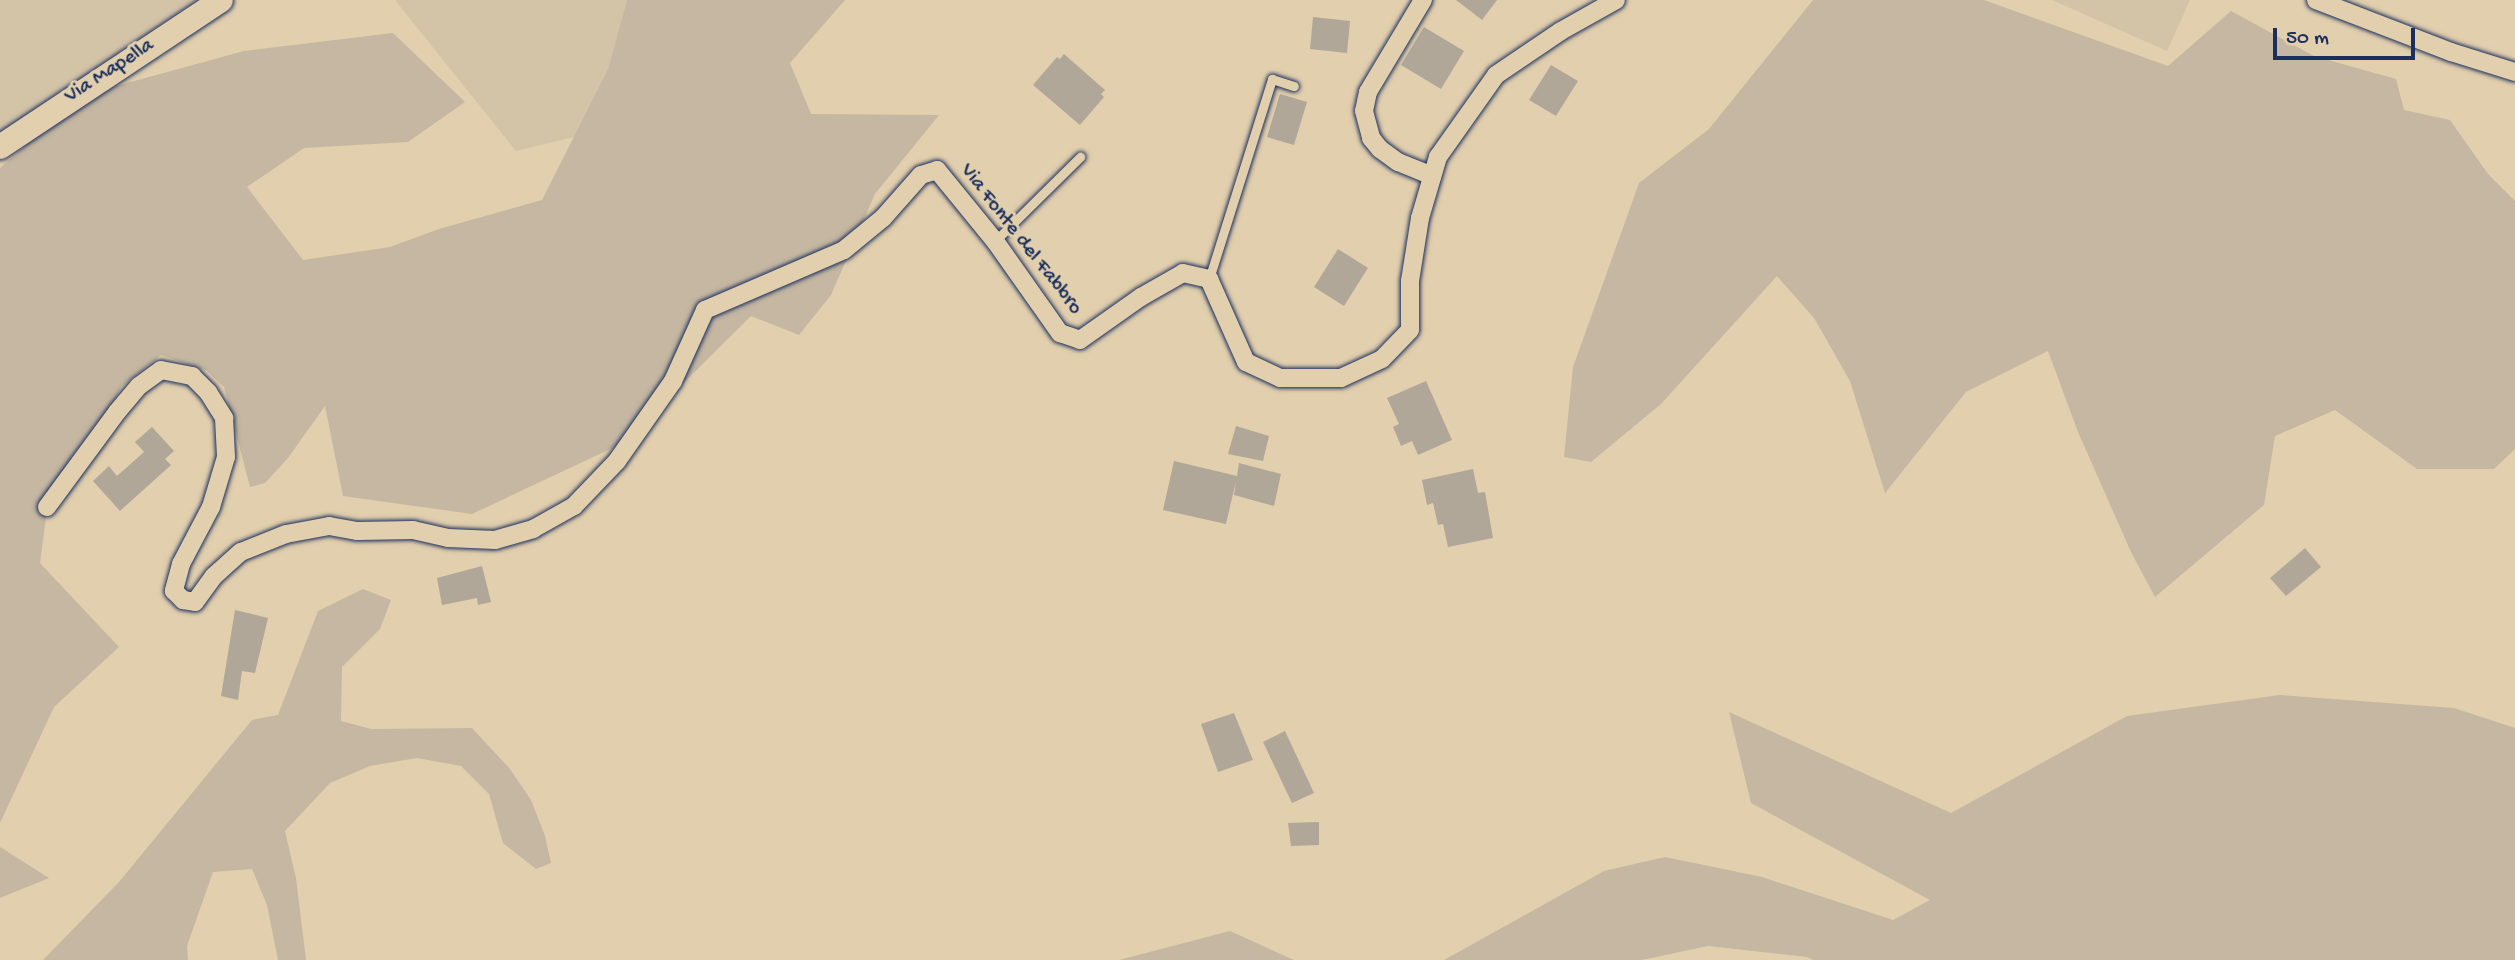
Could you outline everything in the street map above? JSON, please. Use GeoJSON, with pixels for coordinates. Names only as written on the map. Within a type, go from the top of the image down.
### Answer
{"type":"FeatureCollection","features":[{"type":"Feature","properties":{"kind":"street","name":"Via Mapella"},"geometry":{"type":"LineString","coordinates":[[0,147],[221,0]]}},
{"type":"Feature","properties":{"kind":"street"},"geometry":{"type":"LineString","coordinates":[[1423,0],[1367,92],[1364,111],[1371,138],[1381,149],[1398,162],[1432,176]]}},
{"type":"Feature","properties":{"kind":"street"},"geometry":{"type":"LineString","coordinates":[[1209,279],[1246,362],[1280,378],[1341,378],[1382,359],[1410,331],[1410,281],[1420,218],[1438,157],[1496,75],[1561,31],[1616,0]]}},
{"type":"Feature","properties":{"kind":"street"},"geometry":{"type":"LineString","coordinates":[[2316,0],[2451,52],[2515,72]]}},
{"type":"Feature","properties":{"kind":"street","name":"Via Fonte del Fabbro"},"geometry":{"type":"LineString","coordinates":[[47,507],[117,412],[139,386],[161,370],[192,376],[208,392],[224,418],[226,457],[212,507],[181,564],[174,591],[183,600],[195,602],[214,576],[241,552],[286,534],[329,526],[358,531],[413,530],[448,538],[495,540],[533,529],[574,506],[617,461],[673,381],[705,310],[844,250],[883,218],[921,175],[937,170],[995,242],[1060,333],[1080,340],[1141,297],[1183,273],[1209,279]]}},
{"type":"Feature","properties":{"kind":"lane"},"geometry":{"type":"LineString","coordinates":[[1209,279],[1272,79],[1294,86]]}},
{"type":"Feature","properties":{"kind":"lane"},"geometry":{"type":"LineString","coordinates":[[995,242],[1080,157]]}},
{"type":"Feature","properties":{"kind":"shaded area"},"geometry":{"type":"Polygon","coordinates":[[[0,0],[221,0],[0,147],[0,0]]]}},
{"type":"Feature","properties":{"kind":"shaded area"},"geometry":{"type":"Polygon","coordinates":[[[395,0],[627,0],[608,69],[574,137],[516,151],[395,0]]]}},
{"type":"Feature","properties":{"kind":"shaded area"},"geometry":{"type":"Polygon","coordinates":[[[627,0],[845,0],[790,63],[811,114],[939,115],[875,194],[831,295],[799,335],[751,316],[623,443],[472,514],[343,496],[325,406],[288,458],[265,483],[250,487],[224,387],[207,371],[161,355],[122,386],[99,428],[48,502],[40,563],[119,647],[54,707],[0,823],[0,168],[99,82],[105,89],[244,51],[393,33],[465,102],[408,142],[304,148],[247,187],[303,260],[390,247],[439,229],[542,200],[608,69],[627,0]]]}},
{"type":"Feature","properties":{"kind":"shaded area"},"geometry":{"type":"Polygon","coordinates":[[[1813,0],[1984,0],[2168,66],[2231,11],[2314,56],[2396,79],[2404,110],[2450,120],[2488,174],[2515,201],[2515,449],[2494,469],[2417,469],[2335,410],[2275,436],[2264,505],[2155,597],[2131,552],[2078,432],[2048,351],[1966,392],[1885,493],[1850,381],[1814,318],[1777,276],[1661,404],[1591,462],[1564,457],[1573,367],[1639,183],[1709,129],[1813,0]]]}},
{"type":"Feature","properties":{"kind":"shaded area"},"geometry":{"type":"Polygon","coordinates":[[[2052,0],[2190,0],[2167,51],[2052,0]]]}},
{"type":"Feature","properties":{"kind":"shaded area"},"geometry":{"type":"Polygon","coordinates":[[[363,589],[391,600],[380,629],[342,667],[341,721],[371,729],[472,728],[510,769],[531,800],[545,836],[551,863],[536,869],[503,843],[489,794],[461,766],[417,758],[370,766],[330,783],[285,831],[296,878],[306,960],[278,960],[267,905],[252,869],[213,872],[187,946],[188,960],[43,960],[119,882],[252,720],[278,715],[318,611],[363,589]]]}},
{"type":"Feature","properties":{"kind":"shaded area"},"geometry":{"type":"Polygon","coordinates":[[[2280,695],[2454,708],[2515,728],[2515,960],[1813,960],[1807,957],[1708,946],[1642,960],[1444,960],[1604,871],[1665,857],[1762,877],[1893,920],[1930,900],[1751,803],[1729,712],[1951,813],[2127,716],[2280,695]]]}},
{"type":"Feature","properties":{"kind":"shaded area"},"geometry":{"type":"Polygon","coordinates":[[[0,847],[49,878],[0,898],[0,847]]]}},
{"type":"Feature","properties":{"kind":"shaded area"},"geometry":{"type":"Polygon","coordinates":[[[1230,931],[1294,960],[1119,960],[1230,931]]]}},
{"type":"Feature","properties":{"kind":"building"},"geometry":{"type":"Polygon","coordinates":[[[1456,0],[1497,0],[1482,20],[1456,0]]]}},
{"type":"Feature","properties":{"kind":"building"},"geometry":{"type":"Polygon","coordinates":[[[1313,17],[1350,21],[1347,53],[1310,49],[1313,17]]]}},
{"type":"Feature","properties":{"kind":"building"},"geometry":{"type":"Polygon","coordinates":[[[1424,27],[1464,51],[1441,89],[1401,65],[1424,27]]]}},
{"type":"Feature","properties":{"kind":"building"},"geometry":{"type":"Polygon","coordinates":[[[1064,54],[1105,90],[1101,94],[1104,97],[1080,125],[1033,85],[1057,57],[1060,59],[1064,54]]]}},
{"type":"Feature","properties":{"kind":"building"},"geometry":{"type":"Polygon","coordinates":[[[1551,65],[1578,81],[1556,116],[1529,100],[1551,65]]]}},
{"type":"Feature","properties":{"kind":"building"},"geometry":{"type":"Polygon","coordinates":[[[1280,94],[1307,102],[1294,145],[1267,137],[1280,94]]]}},
{"type":"Feature","properties":{"kind":"building"},"geometry":{"type":"Polygon","coordinates":[[[1338,249],[1368,268],[1344,306],[1314,287],[1338,249]]]}},
{"type":"Feature","properties":{"kind":"building"},"geometry":{"type":"Polygon","coordinates":[[[1426,381],[1452,440],[1418,455],[1412,441],[1401,446],[1393,427],[1399,424],[1387,398],[1426,381]]]}},
{"type":"Feature","properties":{"kind":"building"},"geometry":{"type":"Polygon","coordinates":[[[1236,426],[1269,436],[1263,461],[1228,454],[1236,426]]]}},
{"type":"Feature","properties":{"kind":"building"},"geometry":{"type":"Polygon","coordinates":[[[152,427],[174,451],[165,459],[171,465],[120,511],[93,481],[109,466],[117,476],[144,452],[135,442],[152,427]]]}},
{"type":"Feature","properties":{"kind":"building"},"geometry":{"type":"Polygon","coordinates":[[[1174,461],[1237,476],[1239,463],[1281,474],[1274,506],[1234,495],[1236,481],[1226,524],[1163,510],[1174,461]]]}},
{"type":"Feature","properties":{"kind":"building"},"geometry":{"type":"Polygon","coordinates":[[[1473,469],[1478,493],[1485,492],[1493,538],[1448,547],[1443,524],[1438,525],[1433,503],[1427,505],[1422,480],[1473,469]]]}},
{"type":"Feature","properties":{"kind":"building"},"geometry":{"type":"Polygon","coordinates":[[[2305,548],[2321,567],[2286,596],[2270,578],[2305,548]]]}},
{"type":"Feature","properties":{"kind":"building"},"geometry":{"type":"Polygon","coordinates":[[[482,566],[491,602],[478,605],[477,598],[442,605],[437,578],[482,566]]]}},
{"type":"Feature","properties":{"kind":"building"},"geometry":{"type":"Polygon","coordinates":[[[235,610],[268,618],[255,673],[242,671],[238,700],[221,696],[235,610]]]}},
{"type":"Feature","properties":{"kind":"building"},"geometry":{"type":"Polygon","coordinates":[[[1234,713],[1253,760],[1218,772],[1201,724],[1234,713]]]}},
{"type":"Feature","properties":{"kind":"building"},"geometry":{"type":"Polygon","coordinates":[[[1285,731],[1314,793],[1292,803],[1263,742],[1285,731]]]}},
{"type":"Feature","properties":{"kind":"building"},"geometry":{"type":"Polygon","coordinates":[[[1319,822],[1319,845],[1291,846],[1288,823],[1319,822]]]}}]}
